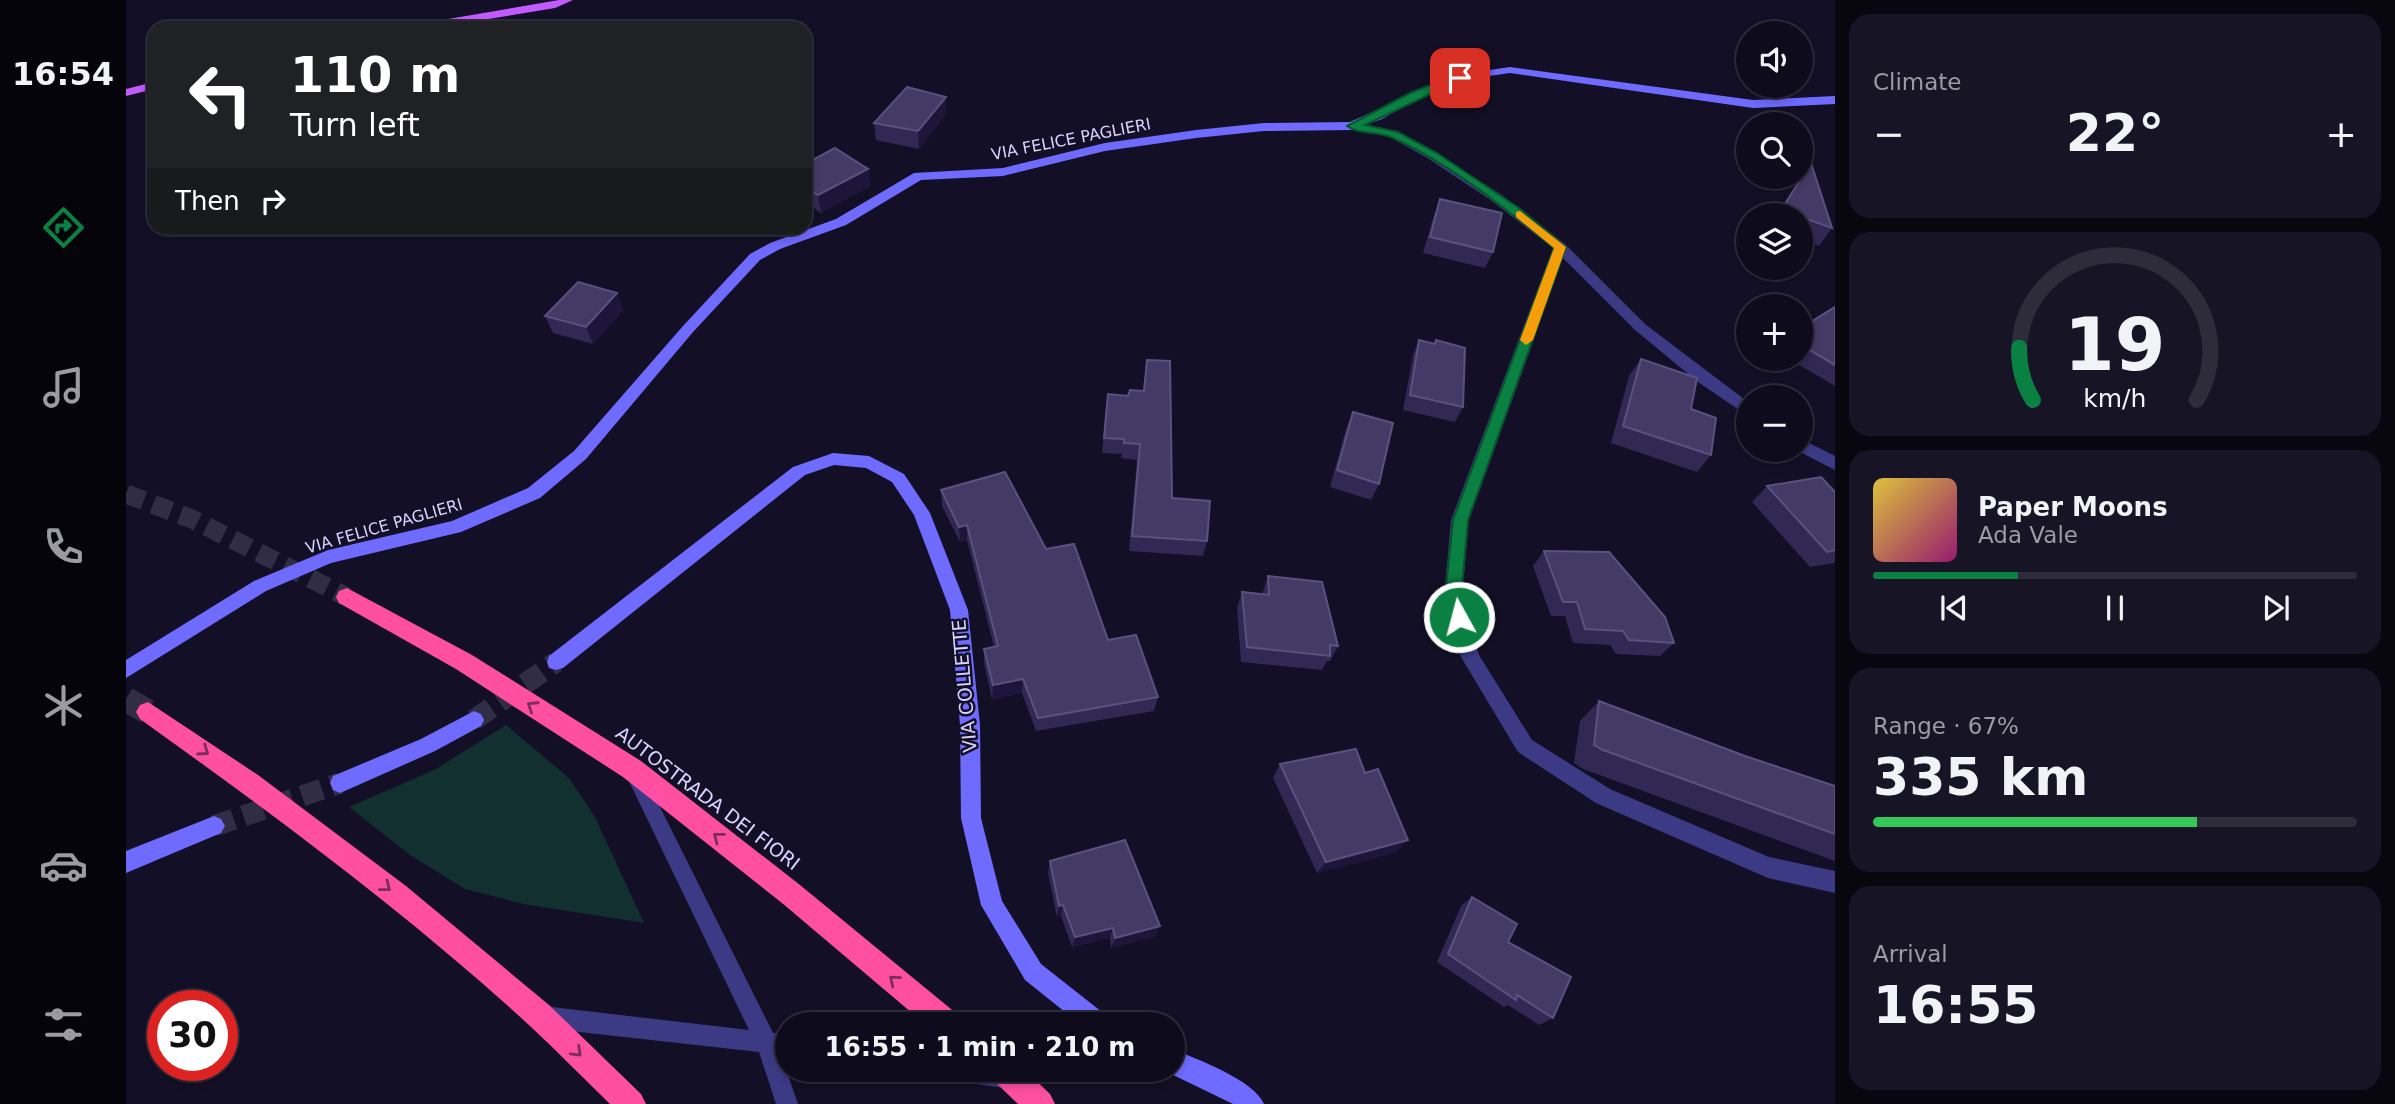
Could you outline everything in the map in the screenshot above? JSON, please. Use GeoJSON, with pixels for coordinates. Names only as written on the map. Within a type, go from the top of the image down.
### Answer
{"type":"FeatureCollection","features":[{"type":"Feature","properties":{"kind":"highway","name":"AUTOSTRADA DEI FIORI"},"geometry":{"type":"LineString","coordinates":[[347,597],[464,662],[632,769],[790,894],[933,1012]]}},
{"type":"Feature","properties":{"kind":"highway"},"geometry":{"type":"LineString","coordinates":[[148,712],[253,785],[391,890],[539,1016],[631,1104]]}},
{"type":"Feature","properties":{"kind":"highway"},"geometry":{"type":"LineString","coordinates":[[1017,1082],[1040,1104]]}},
{"type":"Feature","properties":{"kind":"main road"},"geometry":{"type":"LineString","coordinates":[[456,21],[568,0]]}},
{"type":"Feature","properties":{"kind":"main road"},"geometry":{"type":"LineString","coordinates":[[126,93],[147,87]]}},
{"type":"Feature","properties":{"kind":"street","name":"VIA FELICE PAGLIERI"},"geometry":{"type":"LineString","coordinates":[[812,233],[841,222],[918,176],[1003,172],[1105,146],[1196,134],[1264,127],[1352,126],[1378,116],[1414,96],[1460,78],[1510,70],[1753,104],[1835,100]]}},
{"type":"Feature","properties":{"kind":"street"},"geometry":{"type":"LineString","coordinates":[[1352,126],[1394,134],[1433,156],[1515,211],[1560,247],[1640,327],[1736,401]]}},
{"type":"Feature","properties":{"kind":"street","name":"VIA FELICE PAGLIERI"},"geometry":{"type":"LineString","coordinates":[[126,670],[260,586],[328,557],[455,527],[534,494],[580,455],[688,329],[755,257],[805,235]]}},
{"type":"Feature","properties":{"kind":"street"},"geometry":{"type":"LineString","coordinates":[[1560,247],[1460,520],[1453,597],[1469,657],[1525,746],[1603,796],[1768,867],[1835,882]]}},
{"type":"Feature","properties":{"kind":"street"},"geometry":{"type":"LineString","coordinates":[[1813,452],[1835,464]]}},
{"type":"Feature","properties":{"kind":"street","name":"VIA COLLETTE"},"geometry":{"type":"LineString","coordinates":[[556,663],[799,471],[833,459],[869,462],[885,468],[898,478],[922,513],[959,610],[970,725],[971,818],[992,905],[1032,972],[1084,1012]]}},
{"type":"Feature","properties":{"kind":"street"},"geometry":{"type":"LineString","coordinates":[[340,783],[428,745],[474,719]]}},
{"type":"Feature","properties":{"kind":"street"},"geometry":{"type":"LineString","coordinates":[[126,862],[214,826]]}},
{"type":"Feature","properties":{"kind":"street"},"geometry":{"type":"LineString","coordinates":[[1185,1067],[1239,1093],[1252,1104]]}},
{"type":"Feature","properties":{"kind":"lane"},"geometry":{"type":"LineString","coordinates":[[632,769],[765,1042],[787,1104]]}},
{"type":"Feature","properties":{"kind":"lane"},"geometry":{"type":"LineString","coordinates":[[539,1016],[775,1043]]}},
{"type":"Feature","properties":{"kind":"green space"},"geometry":{"type":"Polygon","coordinates":[[[506,725],[569,778],[594,815],[644,923],[524,904],[465,889],[410,855],[349,807],[436,769],[506,725]]]}},
{"type":"Feature","properties":{"kind":"building"},"geometry":{"type":"Polygon","coordinates":[[[907,87],[946,97],[918,131],[874,123],[907,87]]]}},
{"type":"Feature","properties":{"kind":"building"},"geometry":{"type":"Polygon","coordinates":[[[835,148],[868,169],[818,195],[812,191],[812,160],[835,148]]]}},
{"type":"Feature","properties":{"kind":"building"},"geometry":{"type":"Polygon","coordinates":[[[1813,169],[1832,228],[1813,221],[1813,203],[1785,203],[1794,189],[1813,189],[1813,169]]]}},
{"type":"Feature","properties":{"kind":"building"},"geometry":{"type":"Polygon","coordinates":[[[1440,199],[1502,213],[1493,252],[1430,237],[1440,199]]]}},
{"type":"Feature","properties":{"kind":"building"},"geometry":{"type":"Polygon","coordinates":[[[578,282],[617,293],[586,327],[545,316],[578,282]]]}},
{"type":"Feature","properties":{"kind":"building"},"geometry":{"type":"Polygon","coordinates":[[[1835,307],[1835,365],[1813,352],[1813,321],[1835,307]]]}},
{"type":"Feature","properties":{"kind":"building"},"geometry":{"type":"Polygon","coordinates":[[[1419,340],[1435,344],[1436,340],[1465,348],[1463,407],[1410,395],[1419,340]]]}},
{"type":"Feature","properties":{"kind":"building"},"geometry":{"type":"Polygon","coordinates":[[[1641,359],[1697,378],[1691,409],[1716,418],[1711,455],[1623,426],[1641,359]]]}},
{"type":"Feature","properties":{"kind":"building"},"geometry":{"type":"Polygon","coordinates":[[[1147,360],[1170,361],[1172,498],[1210,501],[1207,541],[1132,536],[1140,444],[1124,443],[1124,439],[1104,438],[1108,394],[1128,396],[1130,390],[1144,391],[1147,360]]]}},
{"type":"Feature","properties":{"kind":"building"},"geometry":{"type":"Polygon","coordinates":[[[1353,412],[1393,423],[1379,484],[1337,470],[1353,412]]]}},
{"type":"Feature","properties":{"kind":"building"},"geometry":{"type":"Polygon","coordinates":[[[1005,472],[1046,549],[1074,544],[1108,640],[1136,635],[1158,697],[1038,718],[1023,679],[993,685],[984,649],[998,646],[967,525],[959,527],[941,490],[1005,472]]]}},
{"type":"Feature","properties":{"kind":"building"},"geometry":{"type":"Polygon","coordinates":[[[1821,477],[1835,492],[1835,550],[1827,552],[1767,486],[1821,477]]]}},
{"type":"Feature","properties":{"kind":"building"},"geometry":{"type":"Polygon","coordinates":[[[1544,551],[1609,552],[1665,617],[1674,643],[1629,640],[1623,631],[1585,629],[1577,602],[1563,602],[1544,551]]]}},
{"type":"Feature","properties":{"kind":"building"},"geometry":{"type":"Polygon","coordinates":[[[1268,576],[1322,582],[1338,646],[1330,645],[1330,656],[1247,647],[1242,592],[1269,595],[1268,576]]]}},
{"type":"Feature","properties":{"kind":"building"},"geometry":{"type":"Polygon","coordinates":[[[1599,701],[1745,756],[1835,786],[1835,834],[1594,745],[1599,701]]]}},
{"type":"Feature","properties":{"kind":"building"},"geometry":{"type":"Polygon","coordinates":[[[1356,749],[1365,773],[1378,769],[1408,840],[1326,862],[1280,764],[1356,749]]]}},
{"type":"Feature","properties":{"kind":"building"},"geometry":{"type":"Polygon","coordinates":[[[1125,840],[1160,926],[1115,938],[1113,928],[1075,937],[1063,905],[1059,906],[1050,861],[1125,840]]]}},
{"type":"Feature","properties":{"kind":"building"},"geometry":{"type":"Polygon","coordinates":[[[1472,897],[1517,924],[1508,942],[1571,977],[1553,1018],[1517,995],[1516,1000],[1448,954],[1472,897]]]}},
{"type":"Feature","properties":{"kind":"tunnel"},"geometry":{"type":"LineString","coordinates":[[126,494],[192,519],[347,597]]}},
{"type":"Feature","properties":{"kind":"tunnel"},"geometry":{"type":"LineString","coordinates":[[474,720],[556,662]]}},
{"type":"Feature","properties":{"kind":"tunnel"},"geometry":{"type":"LineString","coordinates":[[126,699],[148,712]]}},
{"type":"Feature","properties":{"kind":"tunnel"},"geometry":{"type":"LineString","coordinates":[[214,826],[340,783]]}},
{"type":"Feature","properties":{"kind":"slow traffic"},"geometry":{"type":"LineString","coordinates":[[1520,215],[1560,247],[1526,340]]}},
{"type":"Feature","properties":{"kind":"route"},"geometry":{"type":"LineString","coordinates":[[1459,617],[1453,597],[1460,520],[1560,247],[1497,198],[1433,156],[1394,134],[1352,126],[1378,116],[1414,96],[1460,78]]}}]}
